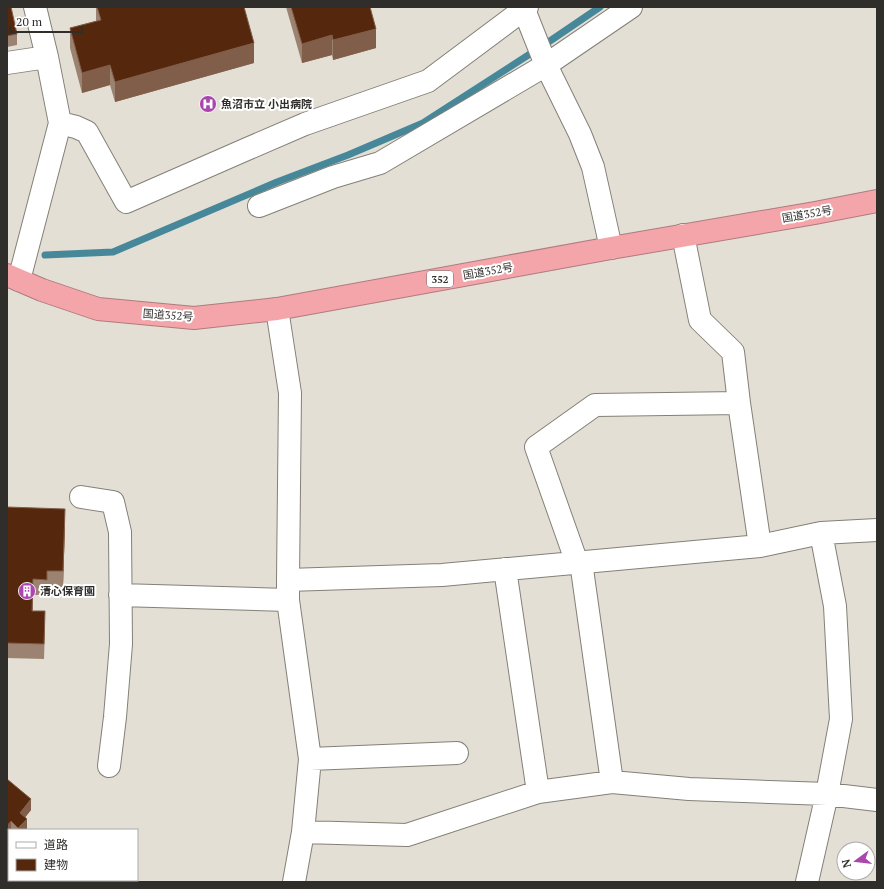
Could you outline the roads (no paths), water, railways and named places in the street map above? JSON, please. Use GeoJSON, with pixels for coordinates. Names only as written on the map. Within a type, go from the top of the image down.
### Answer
{"type":"FeatureCollection","features":[{"type":"Feature","properties":{"kind":"highway","name":"国道352号"},"geometry":{"type":"LineString","coordinates":[[13,278],[98,309],[194,318],[276,309],[877,201]]}},
{"type":"Feature","properties":{"kind":"street"},"geometry":{"type":"LineString","coordinates":[[13,278],[60,123],[35,7]]}},
{"type":"Feature","properties":{"kind":"street"},"geometry":{"type":"LineString","coordinates":[[259,206],[333,177],[380,163],[542,55],[631,7]]}},
{"type":"Feature","properties":{"kind":"street"},"geometry":{"type":"LineString","coordinates":[[60,123],[76,126],[87,132],[126,202],[306,124],[428,82],[525,8],[542,55],[580,134],[593,167],[611,248]]}},
{"type":"Feature","properties":{"kind":"street"},"geometry":{"type":"LineString","coordinates":[[7,62],[47,57]]}},
{"type":"Feature","properties":{"kind":"street"},"geometry":{"type":"LineString","coordinates":[[684,235],[700,320],[733,352],[760,546]]}},
{"type":"Feature","properties":{"kind":"street"},"geometry":{"type":"LineString","coordinates":[[276,309],[290,393],[288,590],[310,759],[303,832],[294,882]]}},
{"type":"Feature","properties":{"kind":"street"},"geometry":{"type":"LineString","coordinates":[[612,782],[579,562],[536,447],[595,405],[739,403]]}},
{"type":"Feature","properties":{"kind":"street"},"geometry":{"type":"LineString","coordinates":[[80,497],[113,502],[120,532],[121,644],[109,766]]}},
{"type":"Feature","properties":{"kind":"street"},"geometry":{"type":"LineString","coordinates":[[120,595],[288,590],[760,546],[821,533],[877,530]]}},
{"type":"Feature","properties":{"kind":"street"},"geometry":{"type":"LineString","coordinates":[[807,882],[827,794],[841,719],[835,606],[821,533]]}},
{"type":"Feature","properties":{"kind":"street"},"geometry":{"type":"LineString","coordinates":[[506,569],[538,792]]}},
{"type":"Feature","properties":{"kind":"street"},"geometry":{"type":"LineString","coordinates":[[310,759],[457,753]]}},
{"type":"Feature","properties":{"kind":"street"},"geometry":{"type":"LineString","coordinates":[[303,832],[407,835],[538,792],[612,782],[690,789],[827,794],[877,800]]}},
{"type":"Feature","properties":{"kind":"waterway"},"geometry":{"type":"LineString","coordinates":[[45,255],[113,252],[277,182],[348,155],[423,123],[600,7]]}},
{"type":"Feature","properties":{"kind":"place","name":"魚沼市立 小出病院"},"geometry":{"type":"Point","coordinates":[208,104]}},
{"type":"Feature","properties":{"kind":"place","name":"清心保育園"},"geometry":{"type":"Point","coordinates":[27,591]}}]}
